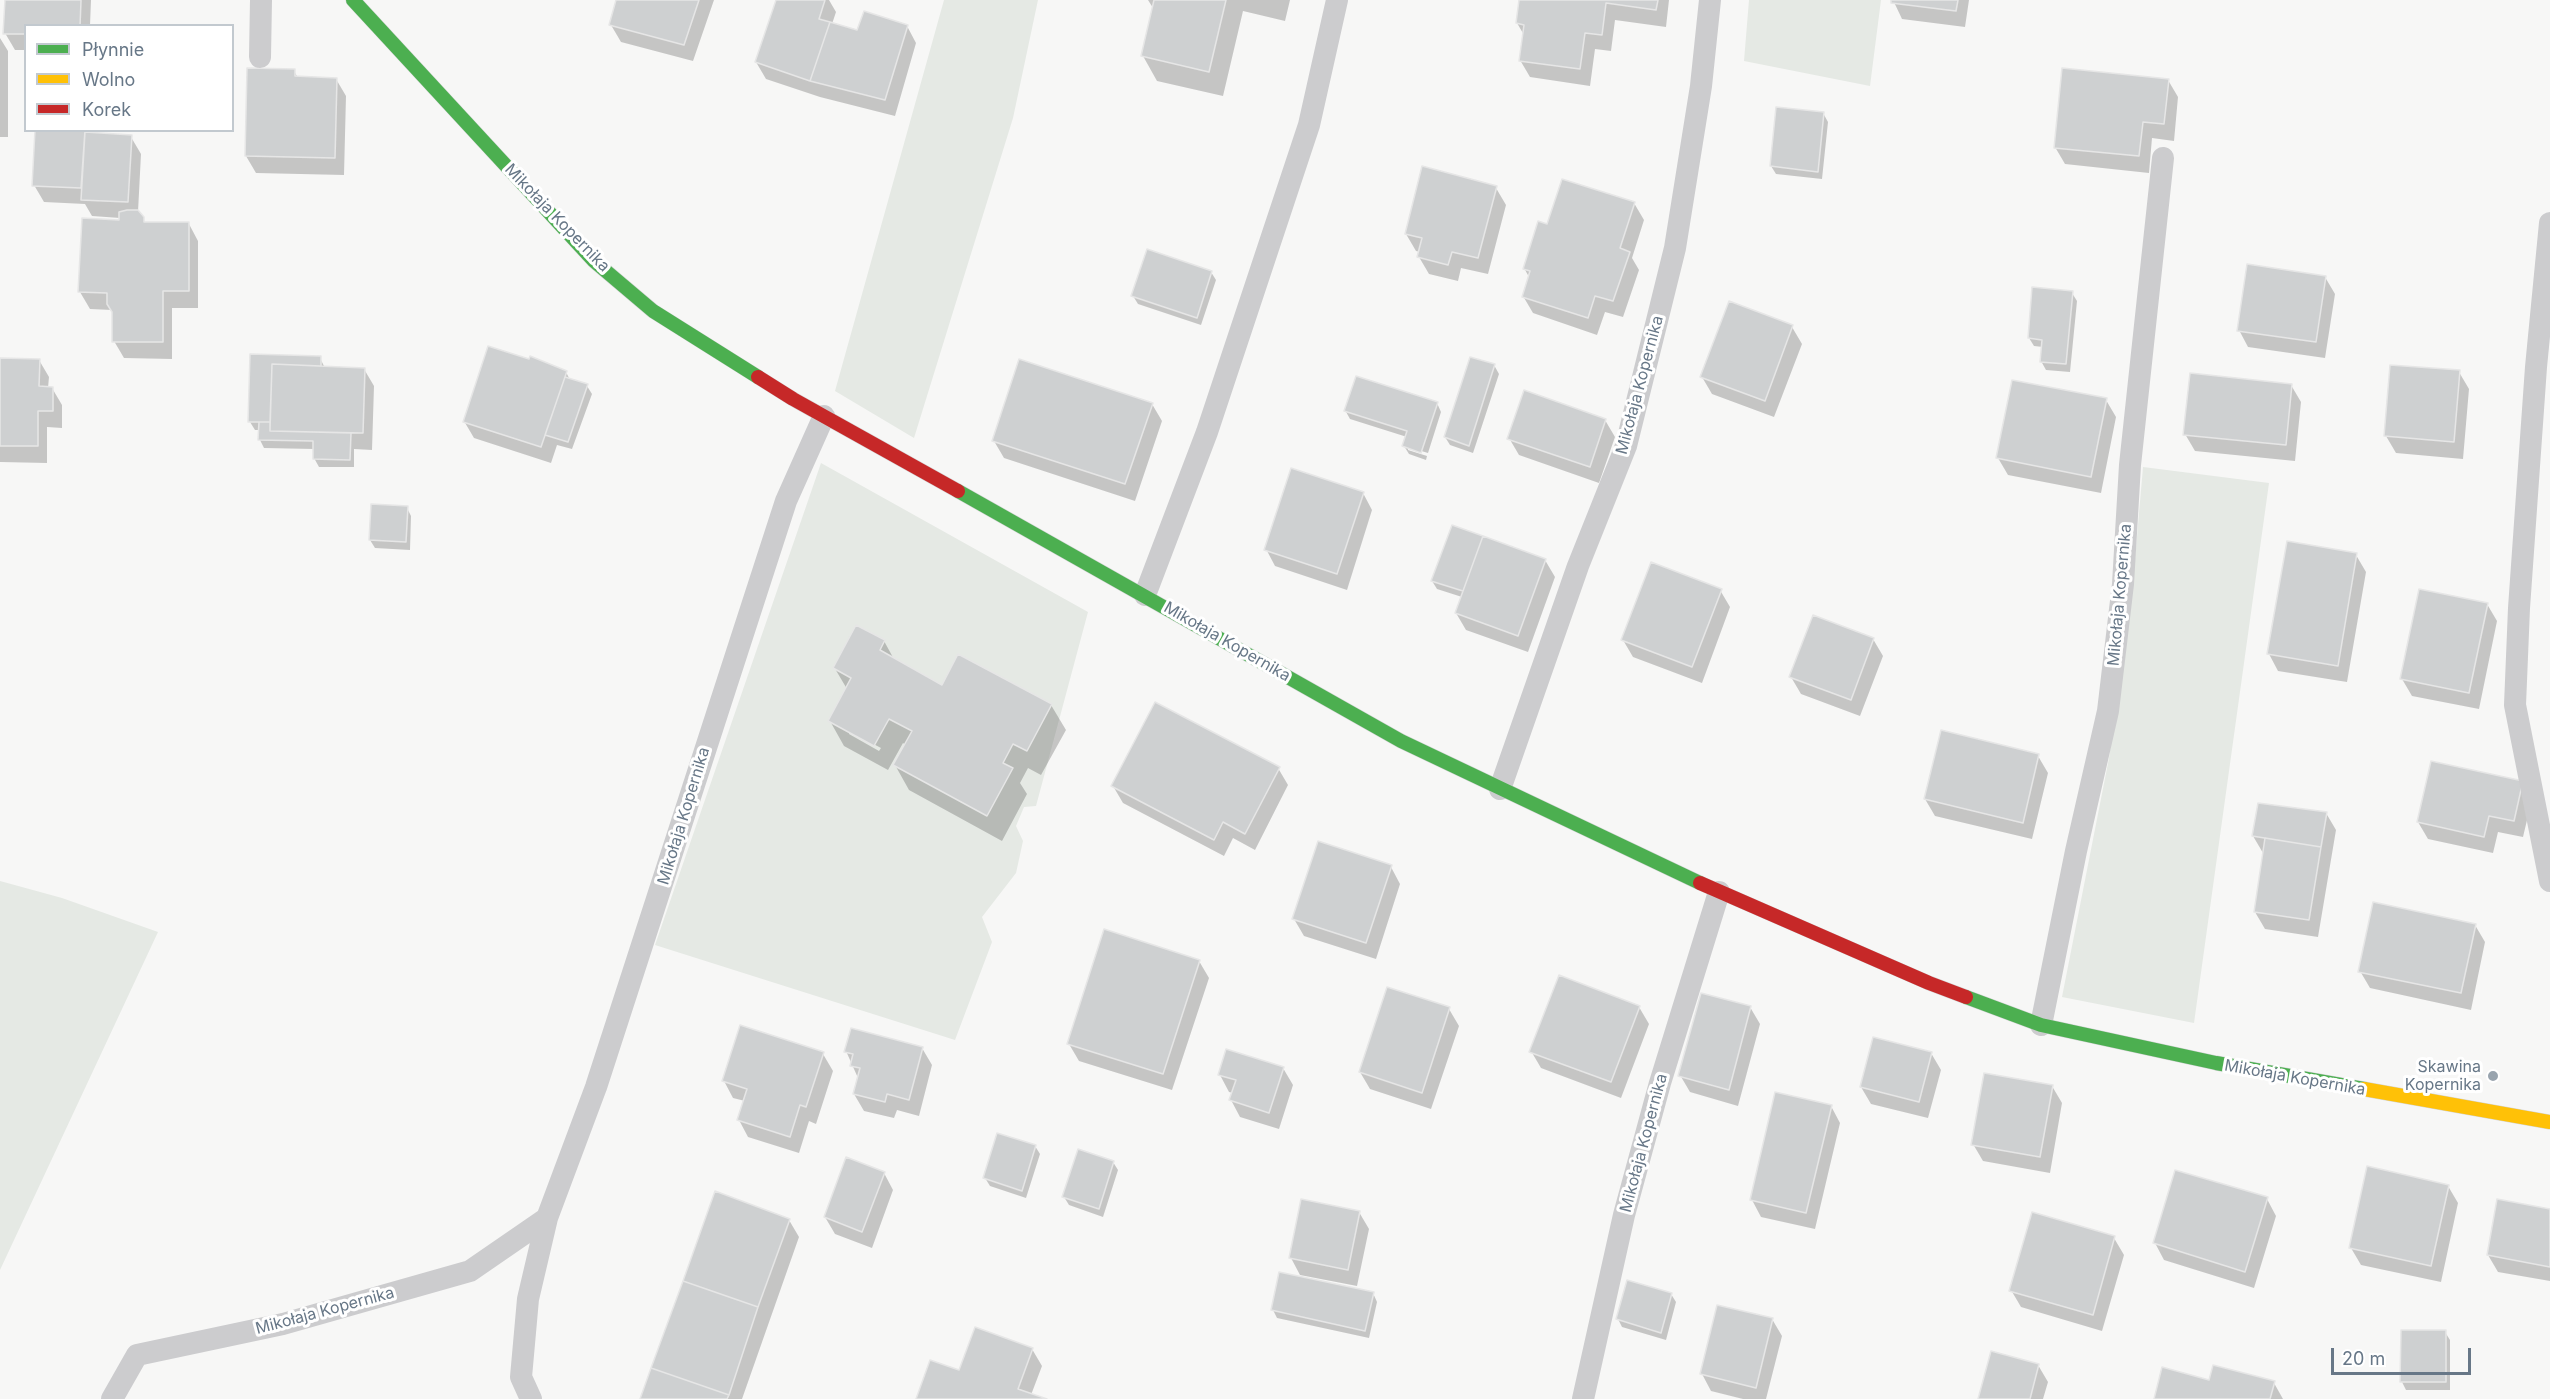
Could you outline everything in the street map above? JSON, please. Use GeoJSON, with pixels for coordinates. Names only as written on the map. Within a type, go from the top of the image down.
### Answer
{"type":"FeatureCollection","features":[{"type":"Feature","properties":{"kind":"street","name":"Mikołaja Kopernika"},"geometry":{"type":"LineString","coordinates":[[353,0],[594,261],[653,310],[793,399],[1401,741],[1719,892],[1929,982],[2041,1025],[2216,1063],[2550,1122]]}},
{"type":"Feature","properties":{"kind":"lane"},"geometry":{"type":"LineString","coordinates":[[260,57],[261,0]]}},
{"type":"Feature","properties":{"kind":"lane","name":"Mikołaja Kopernika"},"geometry":{"type":"LineString","coordinates":[[1145,595],[1207,432],[1309,125],[1337,0]]}},
{"type":"Feature","properties":{"kind":"lane","name":"Mikołaja Kopernika"},"geometry":{"type":"LineString","coordinates":[[1500,789],[1578,566],[1626,446],[1676,249],[1701,86],[1710,0]]}},
{"type":"Feature","properties":{"kind":"lane","name":"Mikołaja Kopernika"},"geometry":{"type":"LineString","coordinates":[[2041,1025],[2076,851],[2108,711],[2123,585],[2130,465],[2163,159]]}},
{"type":"Feature","properties":{"kind":"lane"},"geometry":{"type":"LineString","coordinates":[[2550,223],[2536,367],[2519,608],[2515,705],[2550,881]]}},
{"type":"Feature","properties":{"kind":"lane","name":"Mikołaja Kopernika"},"geometry":{"type":"LineString","coordinates":[[531,1399],[521,1377],[528,1299],[547,1218],[596,1087],[786,501],[824,416]]}},
{"type":"Feature","properties":{"kind":"lane","name":"Mikołaja Kopernika"},"geometry":{"type":"LineString","coordinates":[[1583,1399],[1624,1215],[1660,1083],[1719,892]]}},
{"type":"Feature","properties":{"kind":"lane","name":"Mikołaja Kopernika"},"geometry":{"type":"LineString","coordinates":[[112,1399],[137,1355],[283,1324],[470,1271],[547,1218]]}},
{"type":"Feature","properties":{"kind":"shaded area"},"geometry":{"type":"Polygon","coordinates":[[[944,0],[1038,0],[1013,118],[914,438],[835,391],[944,0]]]}},
{"type":"Feature","properties":{"kind":"shaded area"},"geometry":{"type":"Polygon","coordinates":[[[1749,0],[1881,0],[1870,86],[1744,61],[1749,0]]]}},
{"type":"Feature","properties":{"kind":"shaded area"},"geometry":{"type":"Polygon","coordinates":[[[821,463],[1088,612],[1036,806],[1024,807],[1016,826],[1023,841],[1016,873],[982,917],[992,942],[955,1040],[655,945],[821,463]]]}},
{"type":"Feature","properties":{"kind":"shaded area"},"geometry":{"type":"Polygon","coordinates":[[[2143,467],[2269,483],[2194,1023],[2062,997],[2109,758],[2133,583],[2143,467]]]}},
{"type":"Feature","properties":{"kind":"shaded area"},"geometry":{"type":"Polygon","coordinates":[[[0,881],[62,898],[158,932],[0,1270],[0,881]]]}},
{"type":"Feature","properties":{"kind":"building"},"geometry":{"type":"Polygon","coordinates":[[[5,0],[81,0],[80,24],[24,24],[24,34],[3,34],[5,0]]]}},
{"type":"Feature","properties":{"kind":"building"},"geometry":{"type":"Polygon","coordinates":[[[616,0],[699,0],[684,45],[609,25],[616,0]]]}},
{"type":"Feature","properties":{"kind":"building"},"geometry":{"type":"Polygon","coordinates":[[[776,0],[825,0],[819,19],[830,22],[810,81],[755,62],[776,0]]]}},
{"type":"Feature","properties":{"kind":"building"},"geometry":{"type":"Polygon","coordinates":[[[1154,0],[1226,0],[1209,72],[1141,56],[1154,0]]]}},
{"type":"Feature","properties":{"kind":"building"},"geometry":{"type":"Polygon","coordinates":[[[1519,0],[1658,0],[1656,10],[1606,3],[1602,35],[1585,33],[1580,69],[1519,61],[1524,25],[1516,23],[1519,0]]]}},
{"type":"Feature","properties":{"kind":"building"},"geometry":{"type":"Polygon","coordinates":[[[1891,0],[1958,0],[1956,11],[1891,3],[1891,0]]]}},
{"type":"Feature","properties":{"kind":"building"},"geometry":{"type":"Polygon","coordinates":[[[864,11],[908,25],[885,100],[810,81],[830,22],[857,30],[864,11]]]}},
{"type":"Feature","properties":{"kind":"building"},"geometry":{"type":"Polygon","coordinates":[[[247,68],[295,69],[295,76],[337,78],[335,158],[245,156],[247,68]]]}},
{"type":"Feature","properties":{"kind":"building"},"geometry":{"type":"Polygon","coordinates":[[[2062,68],[2169,79],[2164,124],[2143,122],[2139,156],[2054,148],[2062,68]]]}},
{"type":"Feature","properties":{"kind":"building"},"geometry":{"type":"Polygon","coordinates":[[[1776,107],[1824,112],[1818,172],[1770,166],[1776,107]]]}},
{"type":"Feature","properties":{"kind":"building"},"geometry":{"type":"Polygon","coordinates":[[[35,132],[85,132],[81,188],[32,186],[35,132]]]}},
{"type":"Feature","properties":{"kind":"building"},"geometry":{"type":"Polygon","coordinates":[[[85,132],[132,135],[128,202],[81,200],[85,132]]]}},
{"type":"Feature","properties":{"kind":"building"},"geometry":{"type":"Polygon","coordinates":[[[1422,166],[1497,186],[1478,258],[1452,252],[1448,265],[1417,257],[1422,238],[1405,234],[1422,166]]]}},
{"type":"Feature","properties":{"kind":"building"},"geometry":{"type":"Polygon","coordinates":[[[1562,179],[1635,202],[1620,248],[1630,252],[1613,301],[1595,296],[1588,318],[1522,297],[1530,271],[1523,269],[1538,221],[1547,224],[1562,179]]]}},
{"type":"Feature","properties":{"kind":"building"},"geometry":{"type":"Polygon","coordinates":[[[138,210],[144,217],[144,222],[189,222],[189,291],[163,291],[163,342],[112,342],[112,312],[107,304],[107,293],[78,292],[82,218],[119,220],[119,212],[138,210]]]}},
{"type":"Feature","properties":{"kind":"building"},"geometry":{"type":"Polygon","coordinates":[[[1147,249],[1212,271],[1197,318],[1131,296],[1147,249]]]}},
{"type":"Feature","properties":{"kind":"building"},"geometry":{"type":"Polygon","coordinates":[[[2247,264],[2326,276],[2316,342],[2237,331],[2247,264]]]}},
{"type":"Feature","properties":{"kind":"building"},"geometry":{"type":"Polygon","coordinates":[[[2032,287],[2073,291],[2066,364],[2040,362],[2042,340],[2028,338],[2032,287]]]}},
{"type":"Feature","properties":{"kind":"building"},"geometry":{"type":"Polygon","coordinates":[[[1729,301],[1793,325],[1765,401],[1700,377],[1729,301]]]}},
{"type":"Feature","properties":{"kind":"building"},"geometry":{"type":"Polygon","coordinates":[[[488,346],[529,359],[530,356],[567,371],[541,447],[463,422],[488,346]]]}},
{"type":"Feature","properties":{"kind":"building"},"geometry":{"type":"Polygon","coordinates":[[[250,354],[321,356],[321,366],[272,364],[270,422],[248,422],[250,354]]]}},
{"type":"Feature","properties":{"kind":"building"},"geometry":{"type":"Polygon","coordinates":[[[1470,357],[1495,364],[1469,446],[1444,437],[1470,357]]]}},
{"type":"Feature","properties":{"kind":"building"},"geometry":{"type":"Polygon","coordinates":[[[0,358],[40,359],[39,386],[53,387],[53,411],[38,411],[38,446],[0,446],[0,358]]]}},
{"type":"Feature","properties":{"kind":"building"},"geometry":{"type":"Polygon","coordinates":[[[1019,359],[1153,403],[1125,484],[992,441],[1019,359]]]}},
{"type":"Feature","properties":{"kind":"building"},"geometry":{"type":"Polygon","coordinates":[[[272,364],[365,368],[363,433],[270,431],[272,364]]]}},
{"type":"Feature","properties":{"kind":"building"},"geometry":{"type":"Polygon","coordinates":[[[2390,365],[2460,370],[2454,442],[2384,436],[2390,365]]]}},
{"type":"Feature","properties":{"kind":"building"},"geometry":{"type":"Polygon","coordinates":[[[2190,373],[2292,384],[2286,445],[2183,435],[2190,373]]]}},
{"type":"Feature","properties":{"kind":"building"},"geometry":{"type":"Polygon","coordinates":[[[1356,376],[1438,402],[1421,453],[1402,446],[1407,431],[1344,411],[1356,376]]]}},
{"type":"Feature","properties":{"kind":"building"},"geometry":{"type":"Polygon","coordinates":[[[565,377],[588,384],[568,442],[545,435],[565,377]]]}},
{"type":"Feature","properties":{"kind":"building"},"geometry":{"type":"Polygon","coordinates":[[[2012,380],[2107,398],[2091,477],[1996,458],[2012,380]]]}},
{"type":"Feature","properties":{"kind":"building"},"geometry":{"type":"Polygon","coordinates":[[[1524,390],[1606,419],[1590,467],[1507,439],[1524,390]]]}},
{"type":"Feature","properties":{"kind":"building"},"geometry":{"type":"Polygon","coordinates":[[[259,422],[270,422],[270,431],[351,433],[350,460],[313,459],[313,441],[258,440],[259,422]]]}},
{"type":"Feature","properties":{"kind":"building"},"geometry":{"type":"Polygon","coordinates":[[[1291,468],[1364,492],[1337,574],[1264,550],[1291,468]]]}},
{"type":"Feature","properties":{"kind":"building"},"geometry":{"type":"Polygon","coordinates":[[[371,504],[408,506],[406,542],[369,540],[371,504]]]}},
{"type":"Feature","properties":{"kind":"building"},"geometry":{"type":"Polygon","coordinates":[[[1452,525],[1483,536],[1463,591],[1431,581],[1452,525]]]}},
{"type":"Feature","properties":{"kind":"building"},"geometry":{"type":"Polygon","coordinates":[[[1483,536],[1546,559],[1518,636],[1455,613],[1483,536]]]}},
{"type":"Feature","properties":{"kind":"building"},"geometry":{"type":"Polygon","coordinates":[[[2287,541],[2357,553],[2338,666],[2267,654],[2287,541]]]}},
{"type":"Feature","properties":{"kind":"building"},"geometry":{"type":"Polygon","coordinates":[[[1651,562],[1722,589],[1692,667],[1621,640],[1651,562]]]}},
{"type":"Feature","properties":{"kind":"building"},"geometry":{"type":"Polygon","coordinates":[[[2419,589],[2488,603],[2469,693],[2400,679],[2419,589]]]}},
{"type":"Feature","properties":{"kind":"building"},"geometry":{"type":"Polygon","coordinates":[[[1813,615],[1874,638],[1851,700],[1789,677],[1813,615]]]}},
{"type":"Feature","properties":{"kind":"building"},"geometry":{"type":"Polygon","coordinates":[[[856,625],[885,640],[880,650],[942,685],[958,654],[1052,704],[1027,751],[1013,744],[1003,763],[1013,768],[987,816],[893,765],[912,731],[889,719],[874,746],[828,721],[851,678],[833,668],[856,625]]]}},
{"type":"Feature","properties":{"kind":"building"},"geometry":{"type":"Polygon","coordinates":[[[1155,702],[1280,767],[1245,834],[1223,822],[1214,840],[1111,786],[1155,702]]]}},
{"type":"Feature","properties":{"kind":"building"},"geometry":{"type":"Polygon","coordinates":[[[1941,730],[2039,754],[2023,823],[1924,799],[1941,730]]]}},
{"type":"Feature","properties":{"kind":"building"},"geometry":{"type":"Polygon","coordinates":[[[2431,761],[2523,781],[2514,821],[2489,816],[2484,837],[2417,822],[2431,761]]]}},
{"type":"Feature","properties":{"kind":"building"},"geometry":{"type":"Polygon","coordinates":[[[2258,803],[2327,812],[2321,847],[2252,836],[2258,803]]]}},
{"type":"Feature","properties":{"kind":"building"},"geometry":{"type":"Polygon","coordinates":[[[2265,838],[2321,847],[2309,920],[2254,912],[2265,838]]]}},
{"type":"Feature","properties":{"kind":"building"},"geometry":{"type":"Polygon","coordinates":[[[1318,841],[1392,865],[1366,943],[1292,919],[1318,841]]]}},
{"type":"Feature","properties":{"kind":"building"},"geometry":{"type":"Polygon","coordinates":[[[2373,902],[2476,924],[2461,993],[2358,972],[2373,902]]]}},
{"type":"Feature","properties":{"kind":"building"},"geometry":{"type":"Polygon","coordinates":[[[1104,929],[1200,960],[1163,1074],[1067,1044],[1104,929]]]}},
{"type":"Feature","properties":{"kind":"building"},"geometry":{"type":"Polygon","coordinates":[[[1559,975],[1640,1006],[1611,1082],[1529,1052],[1559,975]]]}},
{"type":"Feature","properties":{"kind":"building"},"geometry":{"type":"Polygon","coordinates":[[[1387,987],[1450,1007],[1422,1093],[1359,1072],[1387,987]]]}},
{"type":"Feature","properties":{"kind":"building"},"geometry":{"type":"Polygon","coordinates":[[[1701,993],[1751,1006],[1729,1090],[1678,1076],[1701,993]]]}},
{"type":"Feature","properties":{"kind":"building"},"geometry":{"type":"Polygon","coordinates":[[[740,1025],[824,1052],[806,1107],[800,1105],[790,1137],[737,1120],[747,1089],[722,1081],[740,1025]]]}},
{"type":"Feature","properties":{"kind":"building"},"geometry":{"type":"Polygon","coordinates":[[[851,1028],[923,1047],[909,1100],[887,1094],[885,1102],[853,1094],[860,1068],[850,1066],[853,1054],[844,1052],[851,1028]]]}},
{"type":"Feature","properties":{"kind":"building"},"geometry":{"type":"Polygon","coordinates":[[[1873,1037],[1932,1052],[1919,1102],[1860,1087],[1873,1037]]]}},
{"type":"Feature","properties":{"kind":"building"},"geometry":{"type":"Polygon","coordinates":[[[1226,1049],[1284,1067],[1269,1113],[1229,1100],[1236,1080],[1218,1075],[1226,1049]]]}},
{"type":"Feature","properties":{"kind":"building"},"geometry":{"type":"Polygon","coordinates":[[[1984,1073],[2053,1085],[2040,1157],[1971,1145],[1984,1073]]]}},
{"type":"Feature","properties":{"kind":"building"},"geometry":{"type":"Polygon","coordinates":[[[1775,1092],[1832,1105],[1806,1213],[1750,1200],[1775,1092]]]}},
{"type":"Feature","properties":{"kind":"building"},"geometry":{"type":"Polygon","coordinates":[[[997,1133],[1036,1145],[1022,1191],[983,1178],[997,1133]]]}},
{"type":"Feature","properties":{"kind":"building"},"geometry":{"type":"Polygon","coordinates":[[[1078,1149],[1114,1161],[1099,1209],[1062,1197],[1078,1149]]]}},
{"type":"Feature","properties":{"kind":"building"},"geometry":{"type":"Polygon","coordinates":[[[846,1157],[885,1172],[862,1232],[824,1217],[846,1157]]]}},
{"type":"Feature","properties":{"kind":"building"},"geometry":{"type":"Polygon","coordinates":[[[2367,1166],[2449,1185],[2431,1266],[2349,1248],[2367,1166]]]}},
{"type":"Feature","properties":{"kind":"building"},"geometry":{"type":"Polygon","coordinates":[[[2175,1170],[2268,1197],[2245,1272],[2153,1243],[2175,1170]]]}},
{"type":"Feature","properties":{"kind":"building"},"geometry":{"type":"Polygon","coordinates":[[[715,1191],[790,1219],[758,1307],[683,1281],[715,1191]]]}},
{"type":"Feature","properties":{"kind":"building"},"geometry":{"type":"Polygon","coordinates":[[[1301,1199],[1360,1211],[1348,1270],[1289,1258],[1301,1199]]]}},
{"type":"Feature","properties":{"kind":"building"},"geometry":{"type":"Polygon","coordinates":[[[2497,1199],[2550,1209],[2550,1267],[2487,1255],[2497,1199]]]}},
{"type":"Feature","properties":{"kind":"building"},"geometry":{"type":"Polygon","coordinates":[[[2032,1212],[2115,1236],[2093,1315],[2009,1291],[2032,1212]]]}},
{"type":"Feature","properties":{"kind":"building"},"geometry":{"type":"Polygon","coordinates":[[[1279,1272],[1374,1292],[1365,1331],[1271,1310],[1279,1272]]]}},
{"type":"Feature","properties":{"kind":"building"},"geometry":{"type":"Polygon","coordinates":[[[1627,1280],[1672,1293],[1661,1333],[1616,1319],[1627,1280]]]}},
{"type":"Feature","properties":{"kind":"building"},"geometry":{"type":"Polygon","coordinates":[[[683,1281],[758,1307],[729,1395],[651,1368],[683,1281]]]}},
{"type":"Feature","properties":{"kind":"building"},"geometry":{"type":"Polygon","coordinates":[[[1717,1305],[1773,1318],[1756,1388],[1700,1374],[1717,1305]]]}},
{"type":"Feature","properties":{"kind":"building"},"geometry":{"type":"Polygon","coordinates":[[[975,1327],[1033,1348],[1018,1389],[1047,1399],[916,1399],[930,1360],[959,1370],[975,1327]]]}},
{"type":"Feature","properties":{"kind":"building"},"geometry":{"type":"Polygon","coordinates":[[[2401,1330],[2446,1330],[2446,1382],[2400,1382],[2401,1330]]]}},
{"type":"Feature","properties":{"kind":"building"},"geometry":{"type":"Polygon","coordinates":[[[1991,1351],[2039,1364],[2030,1399],[1978,1399],[1991,1351]]]}},
{"type":"Feature","properties":{"kind":"building"},"geometry":{"type":"Polygon","coordinates":[[[2213,1365],[2275,1381],[2270,1399],[2154,1399],[2162,1367],[2209,1380],[2213,1365]]]}},
{"type":"Feature","properties":{"kind":"building"},"geometry":{"type":"Polygon","coordinates":[[[651,1368],[729,1395],[727,1399],[640,1399],[651,1368]]]}},
{"type":"Feature","properties":{"kind":"traffic: fast"},"geometry":{"type":"LineString","coordinates":[[353,0],[594,261],[653,311],[758,377]]}},
{"type":"Feature","properties":{"kind":"traffic: fast"},"geometry":{"type":"LineString","coordinates":[[958,491],[1401,741],[1700,883]]}},
{"type":"Feature","properties":{"kind":"traffic: fast"},"geometry":{"type":"LineString","coordinates":[[1966,997],[2041,1025],[2216,1063],[2364,1089]]}},
{"type":"Feature","properties":{"kind":"traffic: slow"},"geometry":{"type":"LineString","coordinates":[[2364,1089],[2550,1122]]}},
{"type":"Feature","properties":{"kind":"traffic: jam"},"geometry":{"type":"LineString","coordinates":[[758,377],[958,491]]}},
{"type":"Feature","properties":{"kind":"traffic: jam"},"geometry":{"type":"LineString","coordinates":[[1700,883],[1966,997]]}},
{"type":"Feature","properties":{"kind":"place","name":"Skawina Kopernika"},"geometry":{"type":"Point","coordinates":[2493,1076]}}]}
